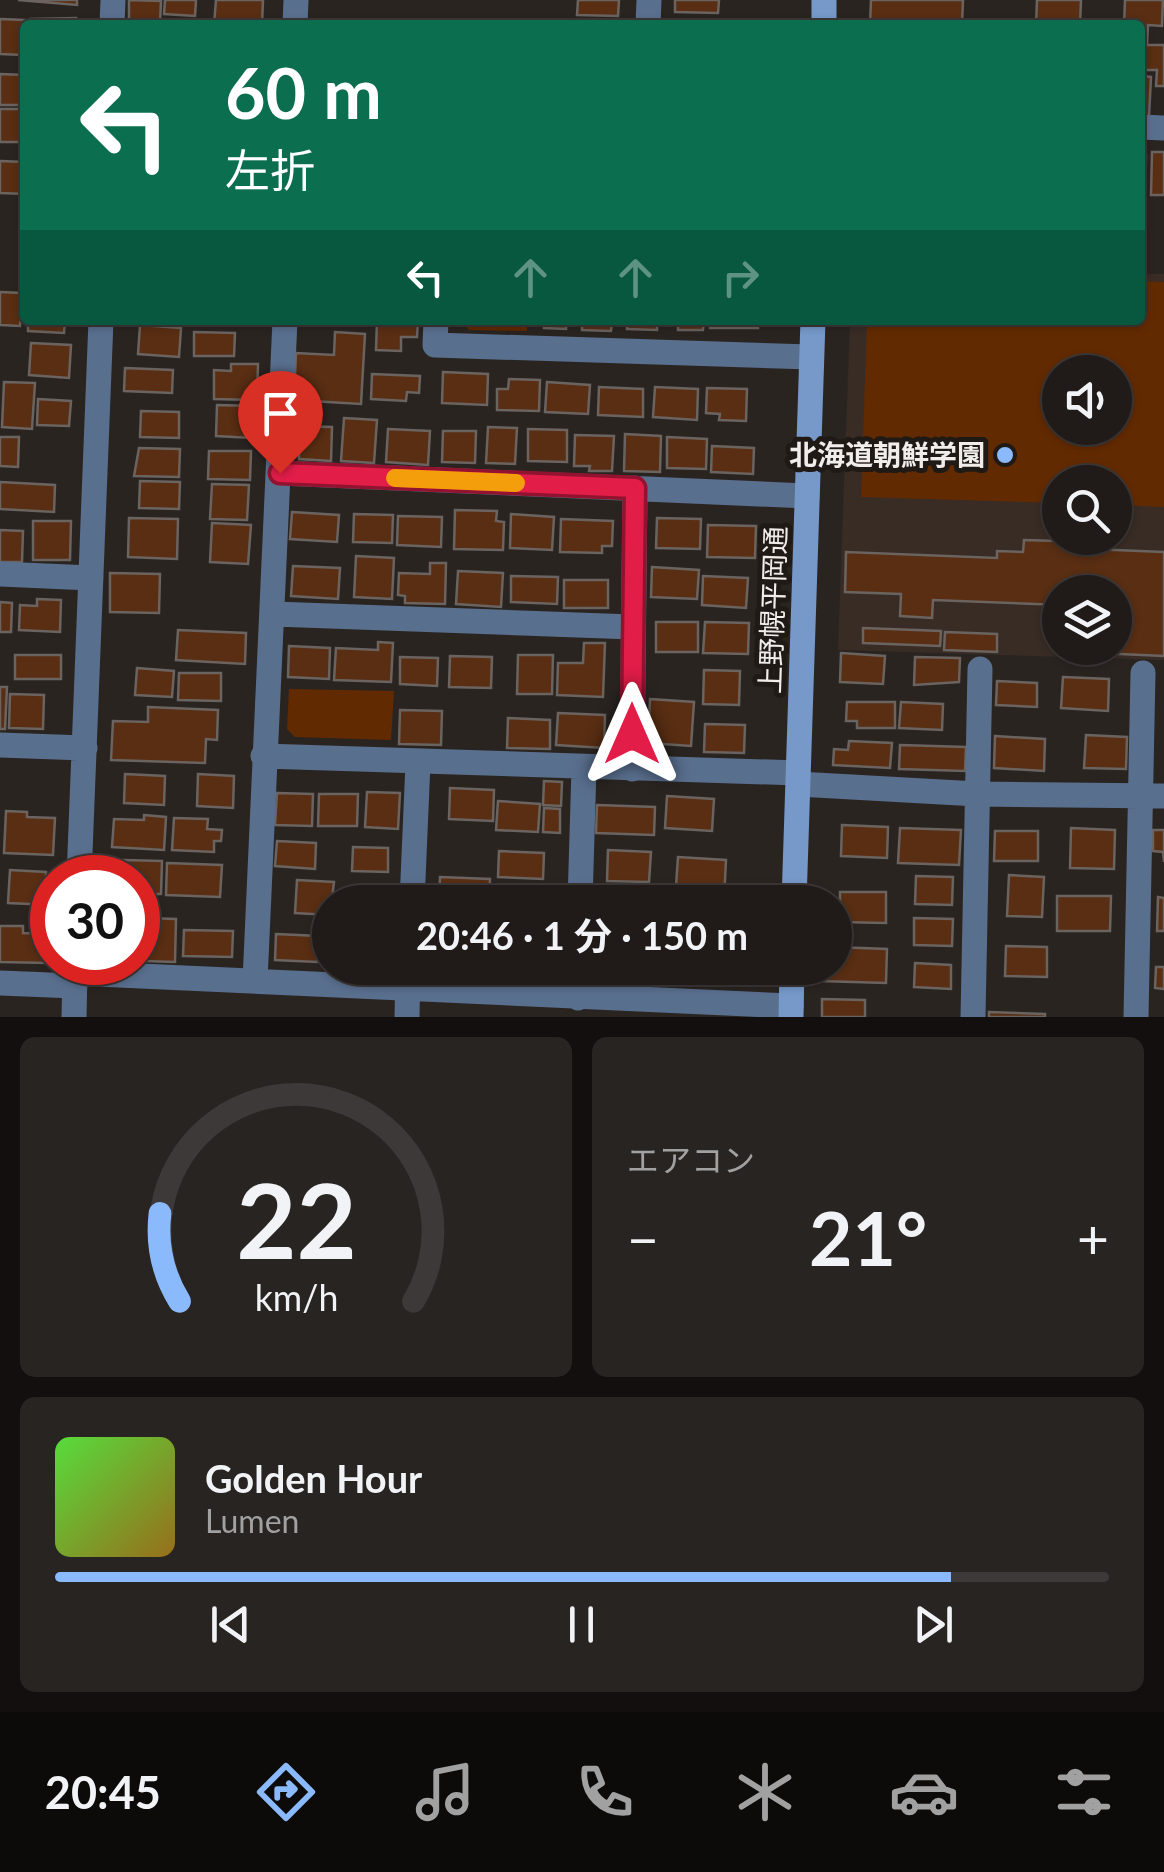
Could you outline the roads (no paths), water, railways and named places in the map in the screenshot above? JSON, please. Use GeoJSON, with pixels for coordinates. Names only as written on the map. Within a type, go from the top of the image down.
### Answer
{"type":"FeatureCollection","features":[{"type":"Feature","properties":{"kind":"street"},"geometry":{"type":"LineString","coordinates":[[80,855],[101,325]]}},
{"type":"Feature","properties":{"kind":"street"},"geometry":{"type":"LineString","coordinates":[[255,981],[285,325]]}},
{"type":"Feature","properties":{"kind":"street"},"geometry":{"type":"LineString","coordinates":[[436,325],[435,344],[811,357]]}},
{"type":"Feature","properties":{"kind":"street","name":"上野幌平岡通"},"geometry":{"type":"LineString","coordinates":[[795,885],[813,325]]}},
{"type":"Feature","properties":{"kind":"street"},"geometry":{"type":"LineString","coordinates":[[280,473],[807,496]]}},
{"type":"Feature","properties":{"kind":"street"},"geometry":{"type":"LineString","coordinates":[[632,769],[635,488]]}},
{"type":"Feature","properties":{"kind":"street"},"geometry":{"type":"LineString","coordinates":[[0,574],[92,578]]}},
{"type":"Feature","properties":{"kind":"street"},"geometry":{"type":"LineString","coordinates":[[274,614],[633,627]]}},
{"type":"Feature","properties":{"kind":"street"},"geometry":{"type":"LineString","coordinates":[[973,1017],[980,669]]}},
{"type":"Feature","properties":{"kind":"street"},"geometry":{"type":"LineString","coordinates":[[1136,1017],[1152,796],[1143,673]]}},
{"type":"Feature","properties":{"kind":"street"},"geometry":{"type":"LineString","coordinates":[[0,745],[86,748]]}},
{"type":"Feature","properties":{"kind":"street"},"geometry":{"type":"LineString","coordinates":[[263,756],[632,769],[977,794],[1152,796]]}},
{"type":"Feature","properties":{"kind":"street"},"geometry":{"type":"LineString","coordinates":[[413,885],[418,763]]}},
{"type":"Feature","properties":{"kind":"street"},"geometry":{"type":"LineString","coordinates":[[581,885],[584,768]]}},
{"type":"Feature","properties":{"kind":"street"},"geometry":{"type":"LineString","coordinates":[[160,977],[312,980]]}},
{"type":"Feature","properties":{"kind":"street"},"geometry":{"type":"LineString","coordinates":[[0,983],[30,979]]}},
{"type":"Feature","properties":{"kind":"street"},"geometry":{"type":"LineString","coordinates":[[74,1017],[75,985]]}},
{"type":"Feature","properties":{"kind":"street"},"geometry":{"type":"LineString","coordinates":[[407,1017],[408,985]]}},
{"type":"Feature","properties":{"kind":"street"},"geometry":{"type":"LineString","coordinates":[[468,985],[578,998],[791,1012],[792,985]]}},
{"type":"Feature","properties":{"kind":"street"},"geometry":{"type":"LineString","coordinates":[[578,985],[578,998]]}},
{"type":"Feature","properties":{"kind":"place","name":"北海道朝鮮学園"},"geometry":{"type":"Point","coordinates":[1005,455]}}]}
